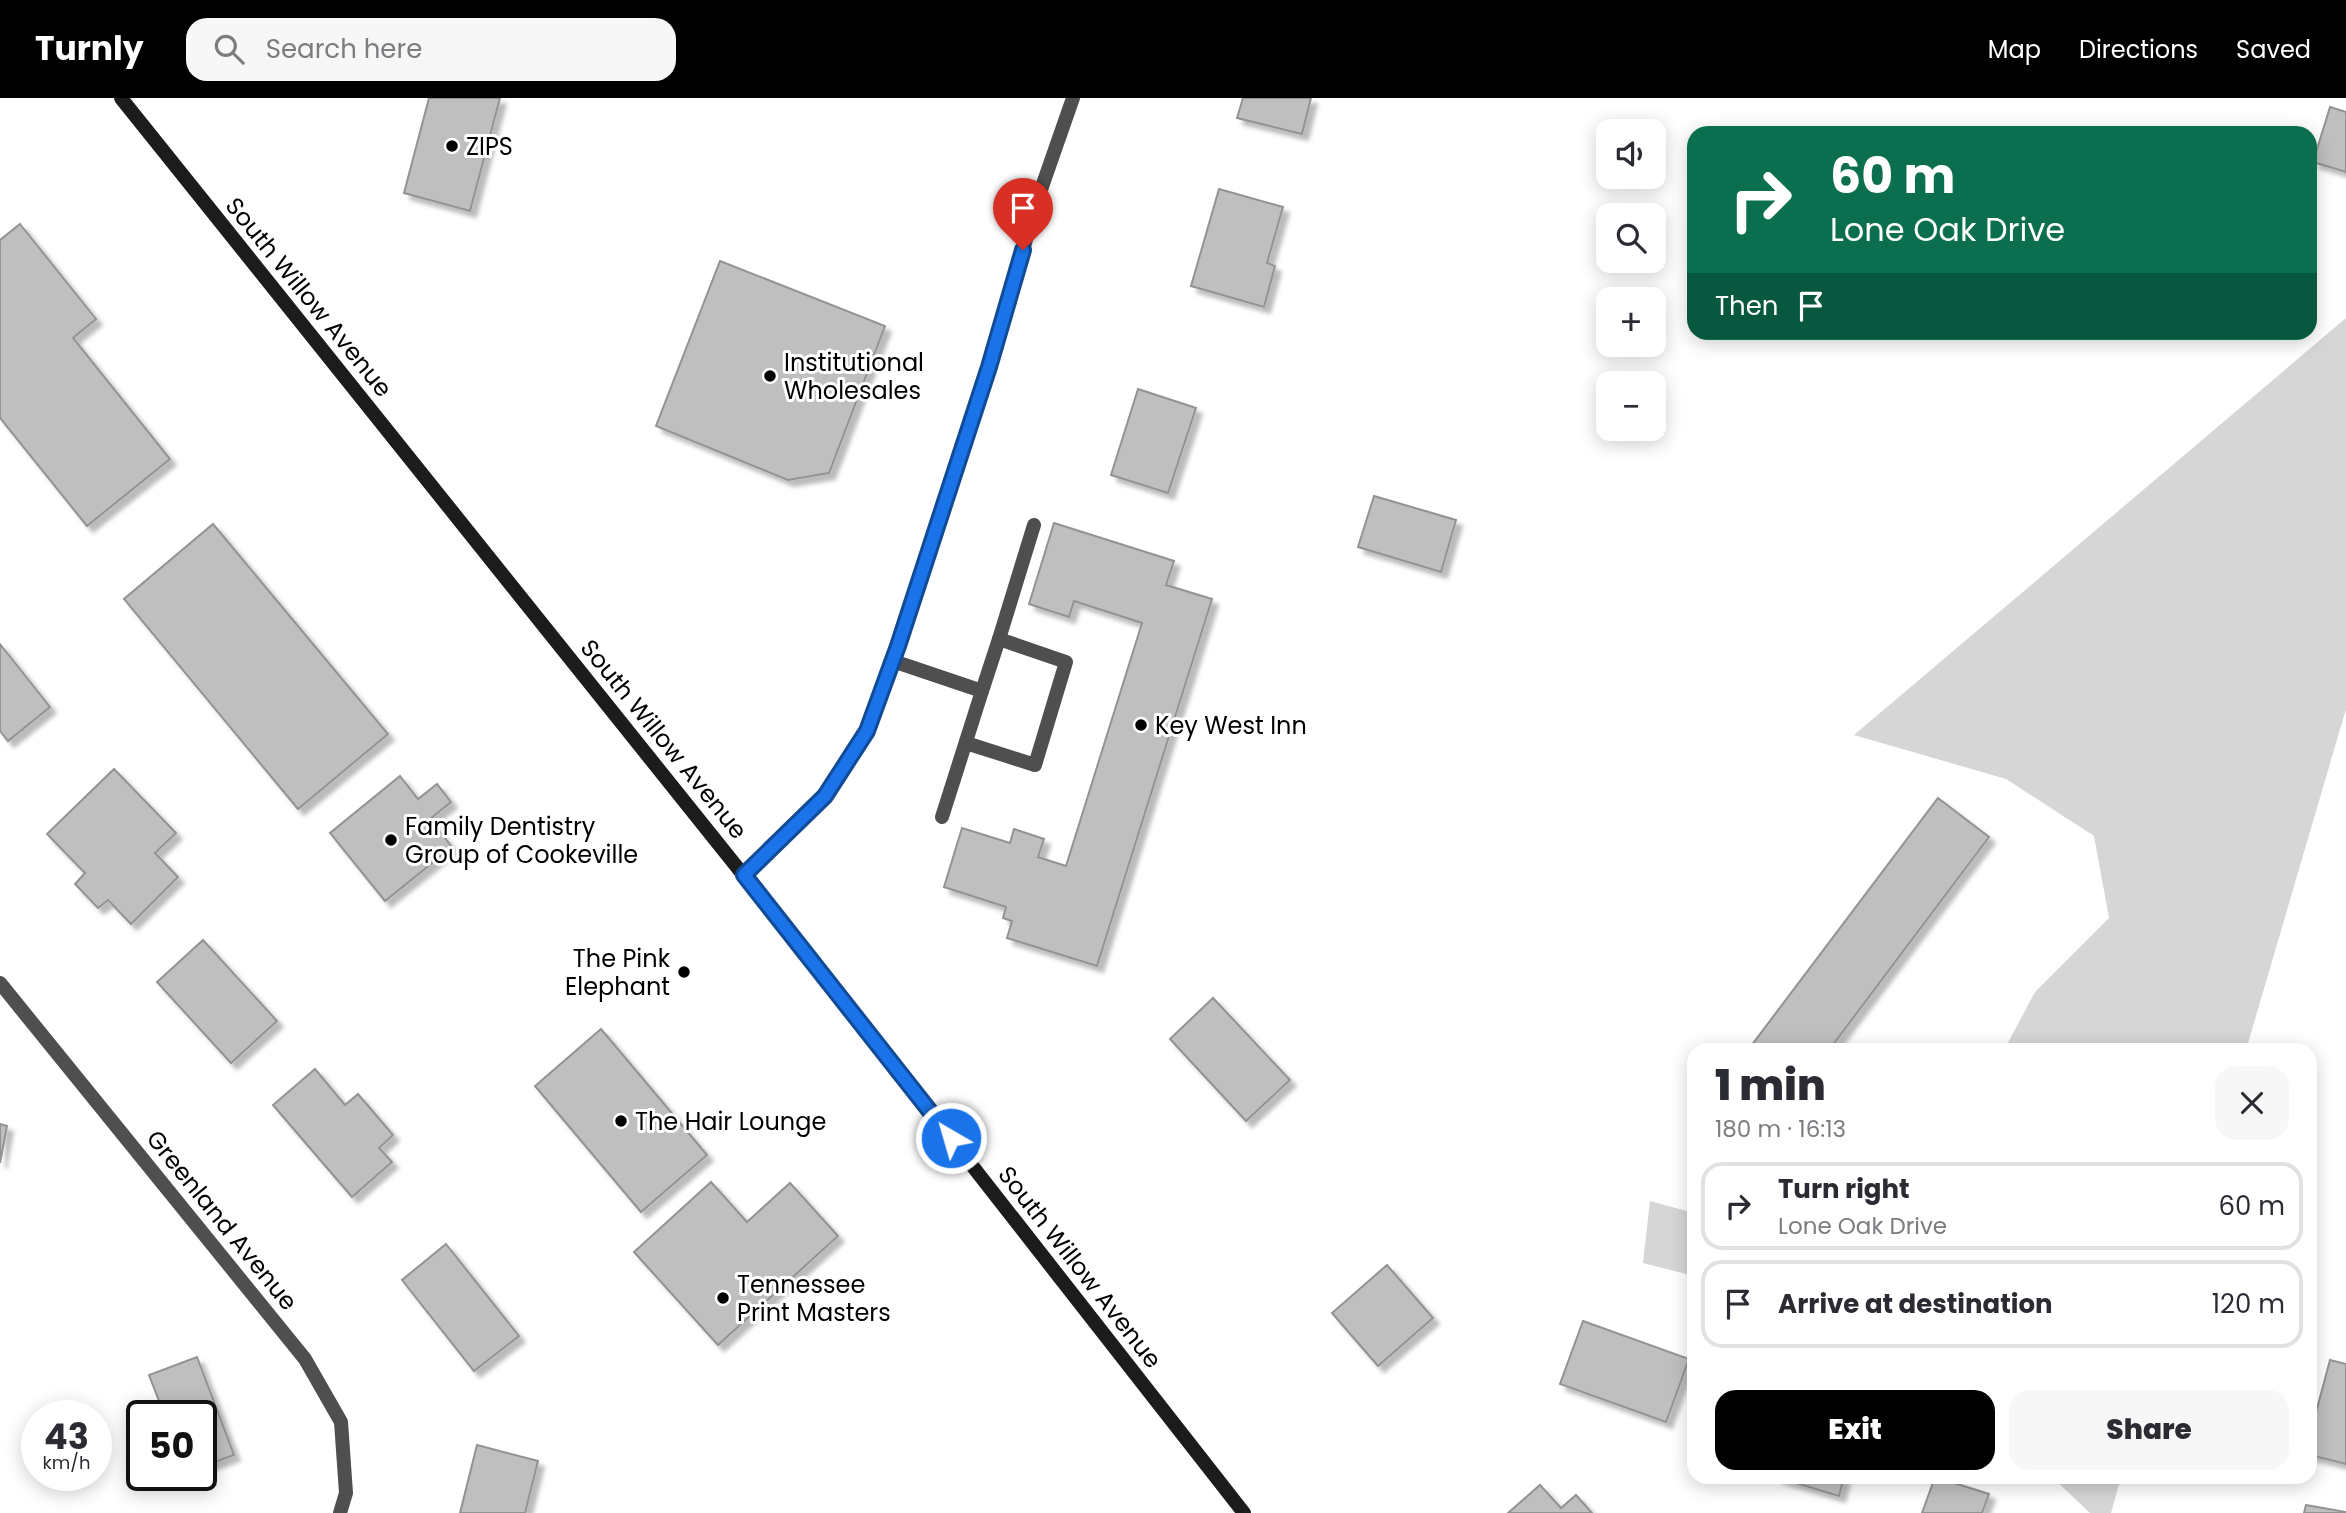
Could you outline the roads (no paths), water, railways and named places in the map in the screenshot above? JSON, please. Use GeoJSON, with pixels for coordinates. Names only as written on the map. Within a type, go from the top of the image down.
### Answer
{"type":"FeatureCollection","features":[{"type":"Feature","properties":{"kind":"main road","name":"South Willow Avenue"},"geometry":{"type":"LineString","coordinates":[[121,98],[744,875],[1244,1513]]}},
{"type":"Feature","properties":{"kind":"street"},"geometry":{"type":"LineString","coordinates":[[744,875],[825,796],[867,731],[893,661],[997,342],[1036,204],[1073,98]]}},
{"type":"Feature","properties":{"kind":"street"},"geometry":{"type":"LineString","coordinates":[[942,817],[1034,525]]}},
{"type":"Feature","properties":{"kind":"street"},"geometry":{"type":"LineString","coordinates":[[966,743],[1035,765],[1066,662],[999,639]]}},
{"type":"Feature","properties":{"kind":"street"},"geometry":{"type":"LineString","coordinates":[[893,661],[982,691]]}},
{"type":"Feature","properties":{"kind":"street","name":"Greenland Avenue"},"geometry":{"type":"LineString","coordinates":[[0,983],[305,1359],[341,1422],[346,1493],[340,1513]]}},
{"type":"Feature","properties":{"kind":"place","name":"ZIPS"},"geometry":{"type":"Point","coordinates":[452,146]}},
{"type":"Feature","properties":{"kind":"place","name":"Institutional Wholesales"},"geometry":{"type":"Point","coordinates":[770,376]}},
{"type":"Feature","properties":{"kind":"place","name":"Key West Inn"},"geometry":{"type":"Point","coordinates":[1141,725]}},
{"type":"Feature","properties":{"kind":"place","name":"Family Dentistry Group of Cookeville"},"geometry":{"type":"Point","coordinates":[391,840]}},
{"type":"Feature","properties":{"kind":"place","name":"The Pink Elephant"},"geometry":{"type":"Point","coordinates":[684,972]}},
{"type":"Feature","properties":{"kind":"place","name":"The Hair Lounge"},"geometry":{"type":"Point","coordinates":[621,1121]}},
{"type":"Feature","properties":{"kind":"place","name":"Tennessee Print Masters"},"geometry":{"type":"Point","coordinates":[723,1298]}}]}
